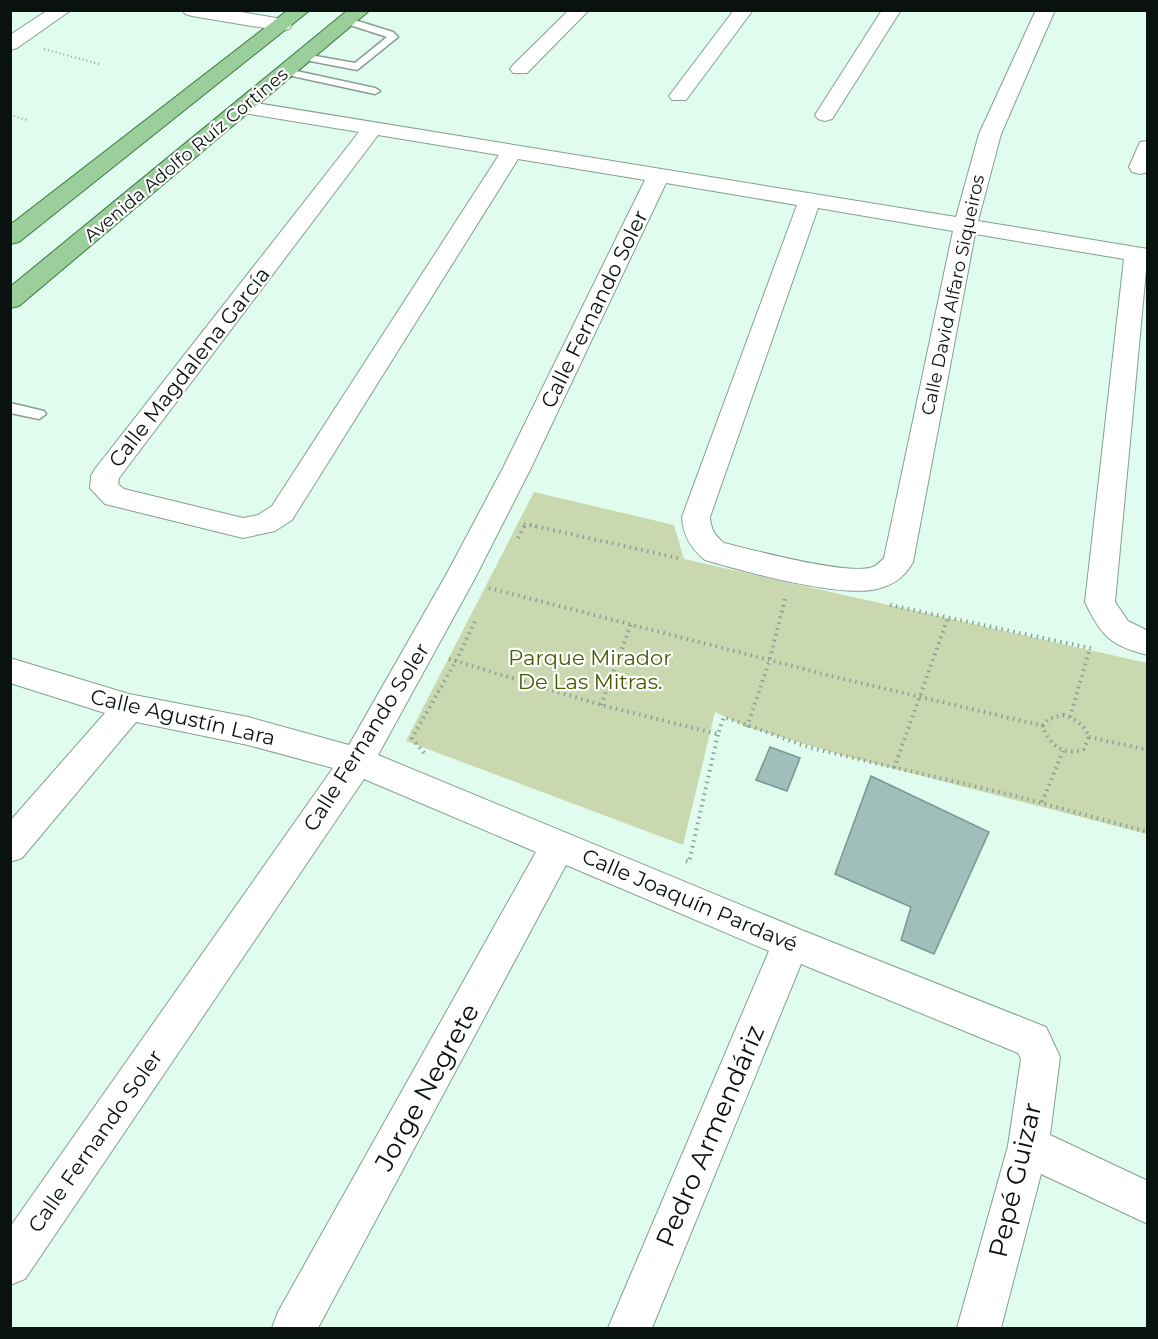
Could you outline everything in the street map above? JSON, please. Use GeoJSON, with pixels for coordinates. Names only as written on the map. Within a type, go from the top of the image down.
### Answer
{"type":"FeatureCollection","features":[{"type":"Feature","properties":{"kind":"main road","name":"Avenida Adolfo Ruíz Cortines"},"geometry":{"type":"LineString","coordinates":[[10,237],[301,10]]}},
{"type":"Feature","properties":{"kind":"main road","name":"Avenida Adolfo Ruíz Cortines"},"geometry":{"type":"LineString","coordinates":[[10,300],[355,16]]}},
{"type":"Feature","properties":{"kind":"street"},"geometry":{"type":"LineString","coordinates":[[13,43],[62,10]]}},
{"type":"Feature","properties":{"kind":"street"},"geometry":{"type":"LineString","coordinates":[[192,10],[282,25]]}},
{"type":"Feature","properties":{"kind":"street"},"geometry":{"type":"LineString","coordinates":[[520,69],[580,10]]}},
{"type":"Feature","properties":{"kind":"street"},"geometry":{"type":"LineString","coordinates":[[679,96],[744,10]]}},
{"type":"Feature","properties":{"kind":"street"},"geometry":{"type":"LineString","coordinates":[[825,115],[892,10]]}},
{"type":"Feature","properties":{"kind":"street","name":"Calle David Alfaro Siqueiros"},"geometry":{"type":"LineString","coordinates":[[810,200],[696,517],[697,535],[715,552],[851,580],[875,578],[886,573],[898,562],[965,226],[990,134],[1046,10]]}},
{"type":"Feature","properties":{"kind":"street"},"geometry":{"type":"LineString","coordinates":[[243,107],[1142,255],[1100,602],[1111,625],[1128,636],[1148,643]]}},
{"type":"Feature","properties":{"kind":"street","name":"Calle Magdalena García"},"geometry":{"type":"LineString","coordinates":[[372,129],[105,476],[104,488],[115,498],[243,528],[265,524],[282,513],[513,150]]}},
{"type":"Feature","properties":{"kind":"street"},"geometry":{"type":"LineString","coordinates":[[1140,167],[1148,147]]}},
{"type":"Feature","properties":{"kind":"street","name":"Calle Fernando Soler"},"geometry":{"type":"LineString","coordinates":[[10,1264],[357,761],[421,651],[517,468],[659,174]]}},
{"type":"Feature","properties":{"kind":"street","name":"Calle Agustín Lara"},"geometry":{"type":"LineString","coordinates":[[10,670],[129,707],[248,730],[357,761]]}},
{"type":"Feature","properties":{"kind":"street"},"geometry":{"type":"LineString","coordinates":[[10,847],[129,707]]}},
{"type":"Feature","properties":{"kind":"street","name":"Calle Joaquín Pardavé"},"geometry":{"type":"LineString","coordinates":[[357,761],[791,943],[1024,1037]]}},
{"type":"Feature","properties":{"kind":"street","name":"Jorge Negrete"},"geometry":{"type":"LineString","coordinates":[[294,1329],[559,845]]}},
{"type":"Feature","properties":{"kind":"street","name":"Pedro Armendáriz"},"geometry":{"type":"LineString","coordinates":[[630,1329],[791,943]]}},
{"type":"Feature","properties":{"kind":"street","name":"Pepé Guizar"},"geometry":{"type":"LineString","coordinates":[[979,1329],[1028,1146],[1041,1057],[1032,1040],[1024,1037]]}},
{"type":"Feature","properties":{"kind":"street"},"geometry":{"type":"LineString","coordinates":[[1028,1146],[1148,1203]]}},
{"type":"Feature","properties":{"kind":"lane"},"geometry":{"type":"LineString","coordinates":[[295,64],[357,67],[393,38],[355,16]]}},
{"type":"Feature","properties":{"kind":"lane"},"geometry":{"type":"LineString","coordinates":[[295,64],[375,91]]}},
{"type":"Feature","properties":{"kind":"lane"},"geometry":{"type":"LineString","coordinates":[[10,408],[39,414]]}},
{"type":"Feature","properties":{"kind":"path"},"geometry":{"type":"LineString","coordinates":[[13,43],[99,64]]}},
{"type":"Feature","properties":{"kind":"path"},"geometry":{"type":"LineString","coordinates":[[10,115],[27,120]]}},
{"type":"Feature","properties":{"kind":"path"},"geometry":{"type":"LineString","coordinates":[[516,543],[526,524]]}},
{"type":"Feature","properties":{"kind":"path"},"geometry":{"type":"LineString","coordinates":[[486,599],[496,579]]}},
{"type":"Feature","properties":{"kind":"path"},"geometry":{"type":"LineString","coordinates":[[459,580],[917,699],[1044,726]]}},
{"type":"Feature","properties":{"kind":"path"},"geometry":{"type":"LineString","coordinates":[[747,728],[769,662],[786,594]]}},
{"type":"Feature","properties":{"kind":"path"},"geometry":{"type":"LineString","coordinates":[[434,757],[423,753],[412,738],[456,661],[481,609]]}},
{"type":"Feature","properties":{"kind":"path"},"geometry":{"type":"LineString","coordinates":[[894,768],[948,618]]}},
{"type":"Feature","properties":{"kind":"path"},"geometry":{"type":"LineString","coordinates":[[601,705],[631,624]]}},
{"type":"Feature","properties":{"kind":"path"},"geometry":{"type":"LineString","coordinates":[[1070,717],[1090,648]]}},
{"type":"Feature","properties":{"kind":"path"},"geometry":{"type":"LineString","coordinates":[[421,651],[601,705],[718,734]]}},
{"type":"Feature","properties":{"kind":"path"},"geometry":{"type":"LineString","coordinates":[[1089,737],[1084,748],[1071,752],[1063,751],[1050,744],[1046,738],[1044,726],[1051,717],[1063,715],[1083,726],[1089,737],[1148,750]]}},
{"type":"Feature","properties":{"kind":"path"},"geometry":{"type":"LineString","coordinates":[[678,858],[689,862],[718,734],[724,717],[747,728],[894,768],[1042,802],[1148,832]]}},
{"type":"Feature","properties":{"kind":"path"},"geometry":{"type":"LineString","coordinates":[[1042,802],[1063,751]]}},
{"type":"Feature","properties":{"kind":"green space","name":"Parque Mirador De Las Mitras."},"geometry":{"type":"Polygon","coordinates":[[[534,492],[674,525],[684,559],[1147,663],[1147,834],[845,756],[747,727],[715,712],[683,845],[406,741],[534,492]]]}},
{"type":"Feature","properties":{"kind":"building"},"geometry":{"type":"Polygon","coordinates":[[[770,747],[800,758],[787,791],[756,780],[770,747]]]}},
{"type":"Feature","properties":{"kind":"building"},"geometry":{"type":"Polygon","coordinates":[[[871,776],[989,832],[934,954],[901,940],[911,907],[835,874],[871,776]]]}}]}
